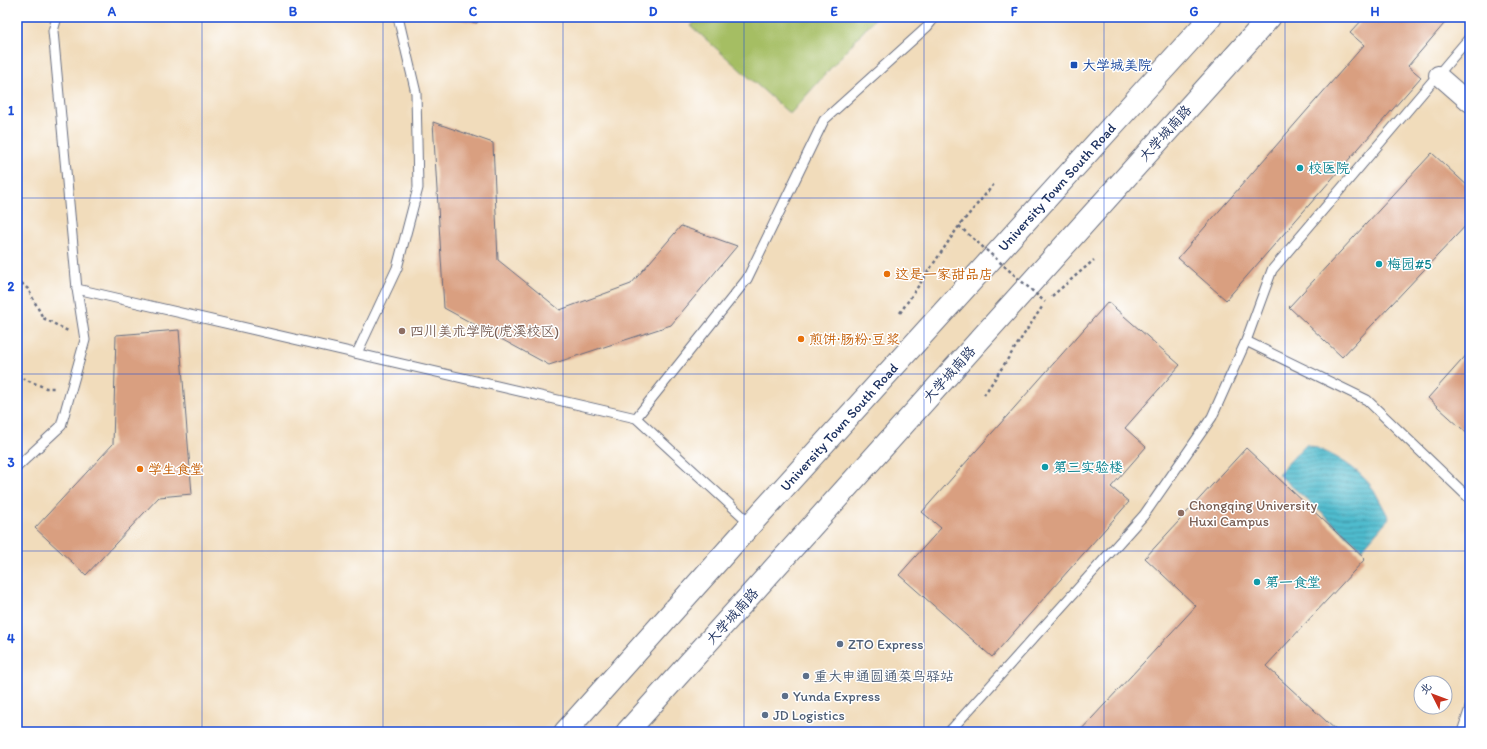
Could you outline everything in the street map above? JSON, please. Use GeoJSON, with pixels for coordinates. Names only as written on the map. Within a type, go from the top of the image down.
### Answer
{"type":"FeatureCollection","features":[{"type":"Feature","properties":{"kind":"main road","name":"University Town South Road"},"geometry":{"type":"LineString","coordinates":[[565,732],[751,524],[1211,17]]}},
{"type":"Feature","properties":{"kind":"main road","name":"大学城南路"},"geometry":{"type":"LineString","coordinates":[[627,732],[1270,17]]}},
{"type":"Feature","properties":{"kind":"street"},"geometry":{"type":"LineString","coordinates":[[1438,75],[1470,103]]}},
{"type":"Feature","properties":{"kind":"lane"},"geometry":{"type":"LineString","coordinates":[[17,467],[61,426],[85,340],[77,289],[53,31],[57,17]]}},
{"type":"Feature","properties":{"kind":"lane"},"geometry":{"type":"LineString","coordinates":[[357,354],[397,268],[418,188],[416,93],[398,17]]}},
{"type":"Feature","properties":{"kind":"lane"},"geometry":{"type":"LineString","coordinates":[[636,418],[747,279],[824,120],[927,27],[935,17]]}},
{"type":"Feature","properties":{"kind":"lane"},"geometry":{"type":"LineString","coordinates":[[949,732],[1144,515],[1212,418],[1246,341],[1272,270],[1470,37]]}},
{"type":"Feature","properties":{"kind":"lane"},"geometry":{"type":"LineString","coordinates":[[77,289],[636,418],[751,524]]}},
{"type":"Feature","properties":{"kind":"lane"},"geometry":{"type":"LineString","coordinates":[[1246,341],[1367,400],[1470,499]]}},
{"type":"Feature","properties":{"kind":"lane"},"geometry":{"type":"LineString","coordinates":[[1462,732],[1470,708]]}},
{"type":"Feature","properties":{"kind":"path"},"geometry":{"type":"LineString","coordinates":[[900,313],[959,226],[995,184]]}},
{"type":"Feature","properties":{"kind":"path"},"geometry":{"type":"LineString","coordinates":[[959,226],[1045,302]]}},
{"type":"Feature","properties":{"kind":"path"},"geometry":{"type":"LineString","coordinates":[[984,395],[1045,302],[1094,260]]}},
{"type":"Feature","properties":{"kind":"path"},"geometry":{"type":"LineString","coordinates":[[17,279],[28,289],[43,318],[85,340]]}},
{"type":"Feature","properties":{"kind":"path"},"geometry":{"type":"LineString","coordinates":[[17,376],[46,388],[71,388]]}},
{"type":"Feature","properties":{"kind":"green space"},"geometry":{"type":"Polygon","coordinates":[[[699,17],[876,17],[790,114],[691,26],[699,17]]]}},
{"type":"Feature","properties":{"kind":"water"},"geometry":{"type":"Polygon","coordinates":[[[1306,444],[1335,456],[1360,474],[1374,490],[1389,518],[1362,549],[1278,474],[1306,444]]]}},
{"type":"Feature","properties":{"kind":"building"},"geometry":{"type":"Polygon","coordinates":[[[448,17],[481,17],[477,23],[448,17]]]}},
{"type":"Feature","properties":{"kind":"building","name":"校医院"},"geometry":{"type":"Polygon","coordinates":[[[1365,17],[1450,17],[1408,66],[1421,77],[1226,300],[1178,258],[1364,45],[1350,33],[1365,17]]]}},
{"type":"Feature","properties":{"kind":"building"},"geometry":{"type":"Polygon","coordinates":[[[433,122],[493,143],[498,260],[560,310],[631,284],[681,226],[737,246],[671,325],[549,365],[444,308],[433,122]]]}},
{"type":"Feature","properties":{"kind":"building","name":"梅园#5"},"geometry":{"type":"Polygon","coordinates":[[[1432,153],[1470,188],[1470,221],[1342,357],[1289,307],[1432,153]]]}},
{"type":"Feature","properties":{"kind":"building","name":"第三实验楼"},"geometry":{"type":"Polygon","coordinates":[[[1108,302],[1180,365],[1125,428],[1146,447],[1111,487],[1129,502],[992,657],[899,575],[941,528],[922,512],[1108,302]]]}},
{"type":"Feature","properties":{"kind":"building","name":"学生食堂"},"geometry":{"type":"Polygon","coordinates":[[[179,330],[192,494],[159,497],[86,575],[35,528],[113,444],[116,335],[179,330]]]}},
{"type":"Feature","properties":{"kind":"building"},"geometry":{"type":"Polygon","coordinates":[[[1470,351],[1470,436],[1428,398],[1470,351]]]}},
{"type":"Feature","properties":{"kind":"building","name":"第一食堂"},"geometry":{"type":"Polygon","coordinates":[[[1246,448],[1365,559],[1266,666],[1338,732],[1079,732],[1196,606],[1145,558],[1246,448]]]}},
{"type":"Feature","properties":{"kind":"place","name":"大学城美院"},"geometry":{"type":"Point","coordinates":[1074,65]}},
{"type":"Feature","properties":{"kind":"place","name":"校医院"},"geometry":{"type":"Point","coordinates":[1300,168]}},
{"type":"Feature","properties":{"kind":"place","name":"梅园#5"},"geometry":{"type":"Point","coordinates":[1379,264]}},
{"type":"Feature","properties":{"kind":"place","name":"这是一家甜品店"},"geometry":{"type":"Point","coordinates":[887,274]}},
{"type":"Feature","properties":{"kind":"place","name":"四川美术学院(虎溪校区)"},"geometry":{"type":"Point","coordinates":[402,331]}},
{"type":"Feature","properties":{"kind":"place","name":"煎饼·肠粉·豆浆"},"geometry":{"type":"Point","coordinates":[801,339]}},
{"type":"Feature","properties":{"kind":"place","name":"第三实验楼"},"geometry":{"type":"Point","coordinates":[1045,467]}},
{"type":"Feature","properties":{"kind":"place","name":"学生食堂"},"geometry":{"type":"Point","coordinates":[140,469]}},
{"type":"Feature","properties":{"kind":"place","name":"Chongqing University Huxi Campus"},"geometry":{"type":"Point","coordinates":[1181,513]}},
{"type":"Feature","properties":{"kind":"place","name":"第一食堂"},"geometry":{"type":"Point","coordinates":[1257,582]}},
{"type":"Feature","properties":{"kind":"place","name":"ZTO Express"},"geometry":{"type":"Point","coordinates":[840,644]}},
{"type":"Feature","properties":{"kind":"place","name":"重大申通圆通菜鸟驿站"},"geometry":{"type":"Point","coordinates":[806,676]}},
{"type":"Feature","properties":{"kind":"place","name":"Yunda Express"},"geometry":{"type":"Point","coordinates":[785,696]}},
{"type":"Feature","properties":{"kind":"place","name":"JD Logistics"},"geometry":{"type":"Point","coordinates":[765,715]}}]}
